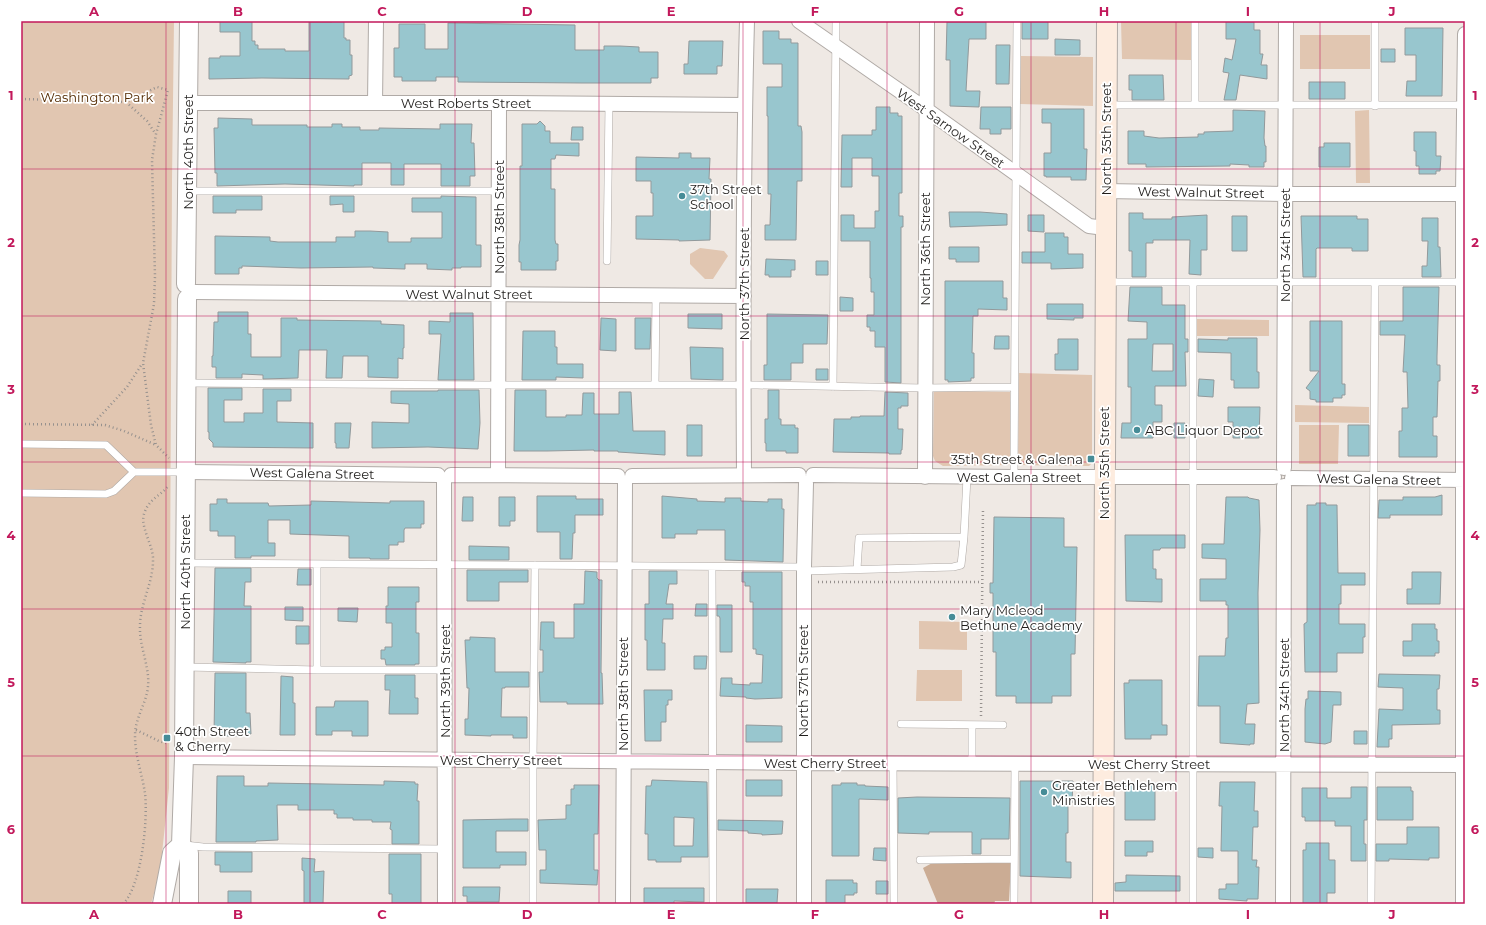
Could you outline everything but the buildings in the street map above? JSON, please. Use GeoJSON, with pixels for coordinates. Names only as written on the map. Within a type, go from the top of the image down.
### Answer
{"type":"FeatureCollection","features":[{"type":"Feature","properties":{"kind":"main road","name":"North 35th Street"},"geometry":{"type":"LineString","coordinates":[[1103,904],[1105,191],[1107,21]]}},
{"type":"Feature","properties":{"kind":"street","name":"North 40th Street"},"geometry":{"type":"LineString","coordinates":[[189,21],[187,191],[189,291],[186,383],[184,757],[181,845],[189,853],[189,904]]}},
{"type":"Feature","properties":{"kind":"street"},"geometry":{"type":"LineString","coordinates":[[375,103],[376,21]]}},
{"type":"Feature","properties":{"kind":"street","name":"North 37th Street"},"geometry":{"type":"LineString","coordinates":[[744,475],[744,106],[747,21]]}},
{"type":"Feature","properties":{"kind":"street","name":"West Sarnow Street"},"geometry":{"type":"LineString","coordinates":[[799,21],[927,110],[1089,226],[1105,228]]}},
{"type":"Feature","properties":{"kind":"street","name":"North 36th Street"},"geometry":{"type":"LineString","coordinates":[[925,477],[924,388],[927,21]]}},
{"type":"Feature","properties":{"kind":"street","name":"North 34th Street"},"geometry":{"type":"LineString","coordinates":[[1283,904],[1283,477],[1286,21]]}},
{"type":"Feature","properties":{"kind":"street"},"geometry":{"type":"LineString","coordinates":[[1464,904],[1465,34]]}},
{"type":"Feature","properties":{"kind":"street","name":"West Roberts Street"},"geometry":{"type":"LineString","coordinates":[[188,103],[500,103],[744,106]]}},
{"type":"Feature","properties":{"kind":"street","name":"North 38th Street"},"geometry":{"type":"LineString","coordinates":[[498,475],[500,103]]}},
{"type":"Feature","properties":{"kind":"street","name":"West Walnut Street"},"geometry":{"type":"LineString","coordinates":[[1105,191],[1286,194],[1464,194]]}},
{"type":"Feature","properties":{"kind":"street","name":"West Walnut Street"},"geometry":{"type":"LineString","coordinates":[[189,291],[744,296]]}},
{"type":"Feature","properties":{"kind":"street","name":"West Galena Street"},"geometry":{"type":"LineString","coordinates":[[186,472],[444,477],[498,475],[625,478],[744,475],[806,478],[1283,477],[1464,480]]}},
{"type":"Feature","properties":{"kind":"street","name":"North 39th Street"},"geometry":{"type":"LineString","coordinates":[[444,477],[445,904]]}},
{"type":"Feature","properties":{"kind":"street","name":"North 38th Street"},"geometry":{"type":"LineString","coordinates":[[623,904],[625,478]]}},
{"type":"Feature","properties":{"kind":"street","name":"North 37th Street"},"geometry":{"type":"LineString","coordinates":[[804,904],[804,569],[806,478]]}},
{"type":"Feature","properties":{"kind":"street","name":"West Cherry Street"},"geometry":{"type":"LineString","coordinates":[[184,757],[804,763],[1464,765]]}},
{"type":"Feature","properties":{"kind":"street"},"geometry":{"type":"LineString","coordinates":[[162,904],[172,852],[181,845]]}},
{"type":"Feature","properties":{"kind":"lane"},"geometry":{"type":"LineString","coordinates":[[833,387],[836,21]]}},
{"type":"Feature","properties":{"kind":"lane"},"geometry":{"type":"LineString","coordinates":[[1014,477],[1016,21]]}},
{"type":"Feature","properties":{"kind":"lane"},"geometry":{"type":"LineString","coordinates":[[1195,21],[1195,106]]}},
{"type":"Feature","properties":{"kind":"lane"},"geometry":{"type":"LineString","coordinates":[[1375,21],[1375,106]]}},
{"type":"Feature","properties":{"kind":"lane"},"geometry":{"type":"LineString","coordinates":[[607,261],[610,104]]}},
{"type":"Feature","properties":{"kind":"lane"},"geometry":{"type":"LineString","coordinates":[[1106,106],[1464,105]]}},
{"type":"Feature","properties":{"kind":"lane"},"geometry":{"type":"LineString","coordinates":[[187,191],[499,191]]}},
{"type":"Feature","properties":{"kind":"lane"},"geometry":{"type":"LineString","coordinates":[[1105,282],[1464,282]]}},
{"type":"Feature","properties":{"kind":"lane"},"geometry":{"type":"LineString","coordinates":[[1193,282],[1193,904]]}},
{"type":"Feature","properties":{"kind":"lane"},"geometry":{"type":"LineString","coordinates":[[1371,904],[1375,283]]}},
{"type":"Feature","properties":{"kind":"lane"},"geometry":{"type":"LineString","coordinates":[[655,386],[656,295]]}},
{"type":"Feature","properties":{"kind":"lane"},"geometry":{"type":"LineString","coordinates":[[186,383],[498,386],[1014,387]]}},
{"type":"Feature","properties":{"kind":"lane"},"geometry":{"type":"LineString","coordinates":[[21,444],[106,445],[134,472]]}},
{"type":"Feature","properties":{"kind":"lane"},"geometry":{"type":"LineString","coordinates":[[21,493],[106,494],[114,491],[134,472],[186,472]]}},
{"type":"Feature","properties":{"kind":"lane"},"geometry":{"type":"LineString","coordinates":[[186,563],[445,564],[804,569],[957,567],[961,566],[962,562],[967,477]]}},
{"type":"Feature","properties":{"kind":"lane"},"geometry":{"type":"LineString","coordinates":[[857,569],[859,538],[964,537]]}},
{"type":"Feature","properties":{"kind":"lane"},"geometry":{"type":"LineString","coordinates":[[316,564],[316,670]]}},
{"type":"Feature","properties":{"kind":"lane"},"geometry":{"type":"LineString","coordinates":[[533,904],[535,566]]}},
{"type":"Feature","properties":{"kind":"lane"},"geometry":{"type":"LineString","coordinates":[[712,567],[713,904]]}},
{"type":"Feature","properties":{"kind":"lane"},"geometry":{"type":"LineString","coordinates":[[184,667],[316,670],[445,670]]}},
{"type":"Feature","properties":{"kind":"lane"},"geometry":{"type":"LineString","coordinates":[[901,724],[1002,725]]}},
{"type":"Feature","properties":{"kind":"lane"},"geometry":{"type":"LineString","coordinates":[[972,725],[972,764]]}},
{"type":"Feature","properties":{"kind":"lane"},"geometry":{"type":"LineString","coordinates":[[893,763],[894,904]]}},
{"type":"Feature","properties":{"kind":"lane"},"geometry":{"type":"LineString","coordinates":[[1014,904],[1015,764]]}},
{"type":"Feature","properties":{"kind":"lane"},"geometry":{"type":"LineString","coordinates":[[181,845],[203,847],[445,849]]}},
{"type":"Feature","properties":{"kind":"lane"},"geometry":{"type":"LineString","coordinates":[[920,860],[1014,859]]}},
{"type":"Feature","properties":{"kind":"path"},"geometry":{"type":"LineString","coordinates":[[21,99],[126,102],[157,87],[168,90],[156,134],[152,160],[155,276],[154,304],[143,363],[148,410],[156,445]]}},
{"type":"Feature","properties":{"kind":"path"},"geometry":{"type":"LineString","coordinates":[[126,102],[147,121],[156,134]]}},
{"type":"Feature","properties":{"kind":"path"},"geometry":{"type":"LineString","coordinates":[[92,425],[127,387],[143,363]]}},
{"type":"Feature","properties":{"kind":"path"},"geometry":{"type":"LineString","coordinates":[[21,424],[105,425],[124,431],[156,445],[169,458]]}},
{"type":"Feature","properties":{"kind":"path"},"geometry":{"type":"LineString","coordinates":[[123,904],[130,893],[136,878],[142,854],[146,811],[145,794],[136,743],[136,730],[138,716],[148,688],[140,627],[146,592],[153,570],[154,559],[143,522],[144,514],[150,502],[169,484]]}},
{"type":"Feature","properties":{"kind":"path"},"geometry":{"type":"LineString","coordinates":[[981,725],[983,508]]}},
{"type":"Feature","properties":{"kind":"path"},"geometry":{"type":"LineString","coordinates":[[818,582],[982,582]]}},
{"type":"Feature","properties":{"kind":"path"},"geometry":{"type":"LineString","coordinates":[[136,730],[169,744]]}},
{"type":"Feature","properties":{"kind":"green space","name":"Washington Park"},"geometry":{"type":"Polygon","coordinates":[[[21,21],[174,21],[169,788],[160,872],[151,904],[21,904],[21,21]]]}},
{"type":"Feature","properties":{"kind":"green space"},"geometry":{"type":"Polygon","coordinates":[[[1121,21],[1191,21],[1191,60],[1122,59],[1121,21]]]}},
{"type":"Feature","properties":{"kind":"green space"},"geometry":{"type":"Polygon","coordinates":[[[1300,35],[1370,35],[1370,69],[1300,69],[1300,35]]]}},
{"type":"Feature","properties":{"kind":"green space"},"geometry":{"type":"Polygon","coordinates":[[[1021,56],[1093,57],[1093,106],[1020,104],[1021,56]]]}},
{"type":"Feature","properties":{"kind":"green space"},"geometry":{"type":"Polygon","coordinates":[[[1369,110],[1370,183],[1356,183],[1355,111],[1369,110]]]}},
{"type":"Feature","properties":{"kind":"green space"},"geometry":{"type":"Polygon","coordinates":[[[700,248],[724,251],[728,256],[713,279],[705,279],[690,264],[690,254],[700,248]]]}},
{"type":"Feature","properties":{"kind":"green space"},"geometry":{"type":"Polygon","coordinates":[[[1197,319],[1269,320],[1269,336],[1197,336],[1197,319]]]}},
{"type":"Feature","properties":{"kind":"green space"},"geometry":{"type":"Polygon","coordinates":[[[1019,373],[1092,375],[1092,463],[1089,466],[1018,465],[1019,373]]]}},
{"type":"Feature","properties":{"kind":"green space"},"geometry":{"type":"Polygon","coordinates":[[[934,391],[1010,392],[1010,465],[943,466],[935,461],[933,456],[934,391]]]}},
{"type":"Feature","properties":{"kind":"green space"},"geometry":{"type":"Polygon","coordinates":[[[1295,405],[1369,407],[1369,423],[1295,422],[1295,405]]]}},
{"type":"Feature","properties":{"kind":"green space"},"geometry":{"type":"Polygon","coordinates":[[[1299,425],[1339,425],[1338,464],[1299,464],[1299,425]]]}},
{"type":"Feature","properties":{"kind":"green space"},"geometry":{"type":"Polygon","coordinates":[[[919,621],[967,622],[967,650],[919,649],[919,621]]]}},
{"type":"Feature","properties":{"kind":"green space"},"geometry":{"type":"Polygon","coordinates":[[[917,670],[962,670],[962,701],[916,701],[917,670]]]}},
{"type":"Feature","properties":{"kind":"shaded area"},"geometry":{"type":"Polygon","coordinates":[[[934,862],[1011,863],[1009,901],[995,901],[994,904],[938,904],[923,868],[934,862]]]}},
{"type":"Feature","properties":{"kind":"place","name":"37th Street School"},"geometry":{"type":"Point","coordinates":[682,196]}},
{"type":"Feature","properties":{"kind":"place","name":"ABC Liquor Depot"},"geometry":{"type":"Point","coordinates":[1137,430]}},
{"type":"Feature","properties":{"kind":"place","name":"35th Street & Galena"},"geometry":{"type":"Point","coordinates":[1091,459]}},
{"type":"Feature","properties":{"kind":"place","name":"Mary Mcleod Bethune Academy"},"geometry":{"type":"Point","coordinates":[952,617]}},
{"type":"Feature","properties":{"kind":"place","name":"40th Street & Cherry"},"geometry":{"type":"Point","coordinates":[167,738]}},
{"type":"Feature","properties":{"kind":"place","name":"Greater Bethlehem Ministries"},"geometry":{"type":"Point","coordinates":[1044,792]}}]}
